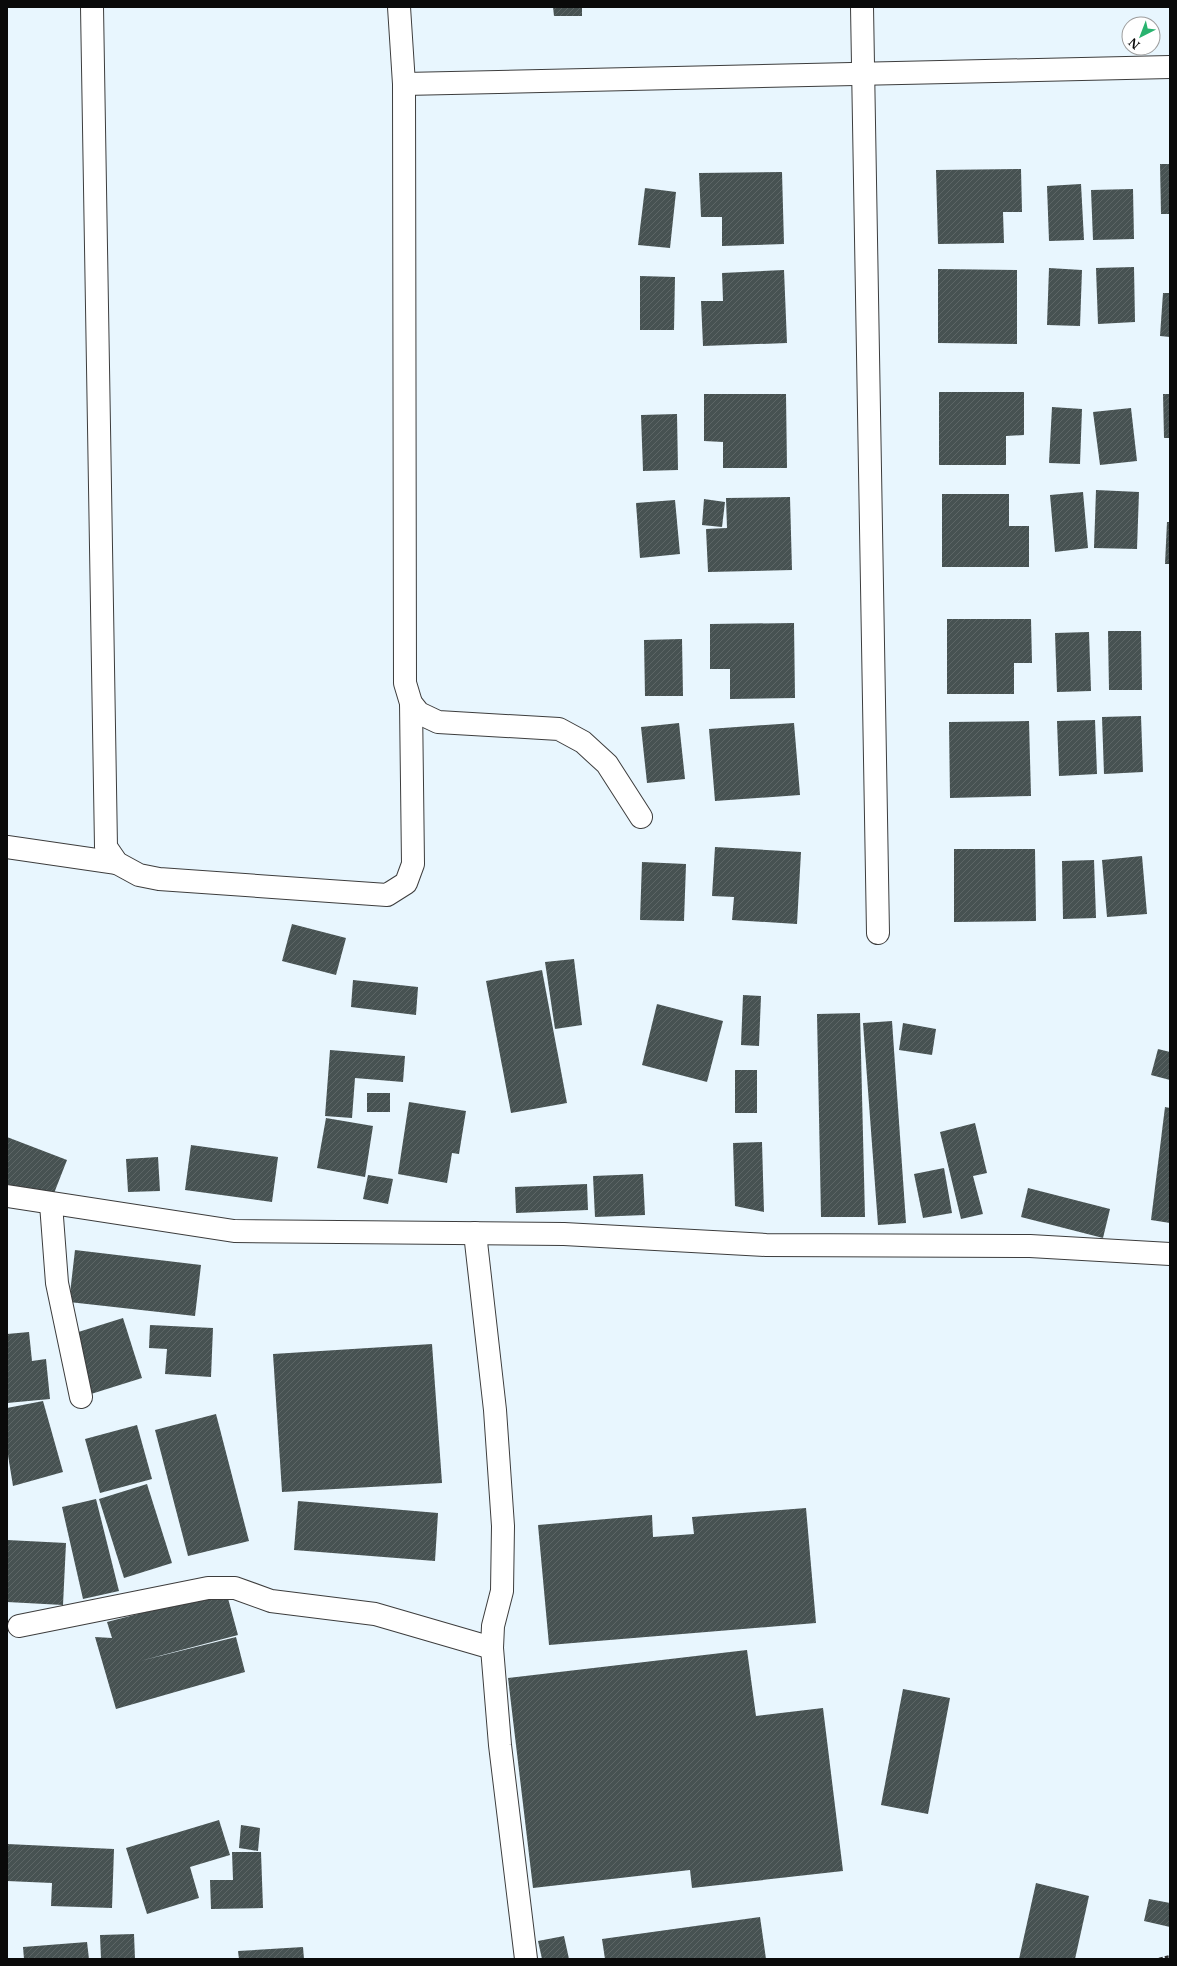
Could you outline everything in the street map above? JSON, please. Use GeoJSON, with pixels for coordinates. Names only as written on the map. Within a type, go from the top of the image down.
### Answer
{"type":"FeatureCollection","features":[{"type":"Feature","properties":{"kind":"street"},"geometry":{"type":"LineString","coordinates":[[92,7],[106,847],[117,863]]}},
{"type":"Feature","properties":{"kind":"street"},"geometry":{"type":"LineString","coordinates":[[7,846],[117,863],[139,875],[159,879],[387,895],[406,883],[413,864],[411,703],[405,683],[404,84],[398,7]]}},
{"type":"Feature","properties":{"kind":"street"},"geometry":{"type":"LineString","coordinates":[[862,7],[878,933]]}},
{"type":"Feature","properties":{"kind":"street"},"geometry":{"type":"LineString","coordinates":[[404,84],[1170,67]]}},
{"type":"Feature","properties":{"kind":"street"},"geometry":{"type":"LineString","coordinates":[[411,703],[419,713],[438,722],[559,729],[583,742],[607,764],[642,818]]}},
{"type":"Feature","properties":{"kind":"street"},"geometry":{"type":"LineString","coordinates":[[7,1196],[51,1204],[234,1231],[564,1234],[766,1246],[1030,1246],[1170,1254]]}},
{"type":"Feature","properties":{"kind":"street"},"geometry":{"type":"LineString","coordinates":[[51,1204],[57,1283],[81,1397]]}},
{"type":"Feature","properties":{"kind":"street"},"geometry":{"type":"LineString","coordinates":[[475,1234],[495,1410],[503,1526],[502,1591],[493,1626],[492,1648],[500,1744],[526,1959]]}},
{"type":"Feature","properties":{"kind":"street"},"geometry":{"type":"LineString","coordinates":[[19,1626],[208,1588],[235,1588],[271,1601],[375,1614],[492,1648]]}},
{"type":"Feature","properties":{"kind":"path"},"geometry":{"type":"LineString","coordinates":[[1159,1959],[1170,1956]]}},
{"type":"Feature","properties":{"kind":"building"},"geometry":{"type":"Polygon","coordinates":[[[553,7],[582,7],[582,16],[554,16],[553,7]]]}},
{"type":"Feature","properties":{"kind":"building"},"geometry":{"type":"Polygon","coordinates":[[[1160,164],[1170,164],[1170,214],[1161,214],[1160,164]]]}},
{"type":"Feature","properties":{"kind":"building"},"geometry":{"type":"Polygon","coordinates":[[[1021,169],[1022,212],[1003,212],[1004,243],[938,244],[936,170],[1021,169]]]}},
{"type":"Feature","properties":{"kind":"building"},"geometry":{"type":"Polygon","coordinates":[[[782,172],[784,244],[722,246],[722,217],[701,217],[699,173],[782,172]]]}},
{"type":"Feature","properties":{"kind":"building"},"geometry":{"type":"Polygon","coordinates":[[[1081,184],[1084,240],[1049,241],[1047,186],[1081,184]]]}},
{"type":"Feature","properties":{"kind":"building"},"geometry":{"type":"Polygon","coordinates":[[[645,188],[676,192],[670,248],[638,245],[645,188]]]}},
{"type":"Feature","properties":{"kind":"building"},"geometry":{"type":"Polygon","coordinates":[[[1133,189],[1134,239],[1093,240],[1091,190],[1133,189]]]}},
{"type":"Feature","properties":{"kind":"building"},"geometry":{"type":"Polygon","coordinates":[[[1134,267],[1135,322],[1098,324],[1096,268],[1134,267]]]}},
{"type":"Feature","properties":{"kind":"building"},"geometry":{"type":"Polygon","coordinates":[[[1049,268],[1082,270],[1080,326],[1047,325],[1049,268]]]}},
{"type":"Feature","properties":{"kind":"building"},"geometry":{"type":"Polygon","coordinates":[[[938,269],[1017,270],[1017,344],[938,343],[938,269]]]}},
{"type":"Feature","properties":{"kind":"building"},"geometry":{"type":"Polygon","coordinates":[[[784,270],[787,343],[703,346],[701,301],[723,301],[722,273],[784,270]]]}},
{"type":"Feature","properties":{"kind":"building"},"geometry":{"type":"Polygon","coordinates":[[[640,276],[675,277],[674,330],[640,330],[640,276]]]}},
{"type":"Feature","properties":{"kind":"building"},"geometry":{"type":"Polygon","coordinates":[[[1163,293],[1170,293],[1170,337],[1160,336],[1163,293]]]}},
{"type":"Feature","properties":{"kind":"building"},"geometry":{"type":"Polygon","coordinates":[[[939,392],[1024,392],[1024,435],[1006,436],[1006,465],[939,465],[939,392]]]}},
{"type":"Feature","properties":{"kind":"building"},"geometry":{"type":"Polygon","coordinates":[[[704,394],[786,394],[787,468],[723,468],[723,442],[704,441],[704,394]]]}},
{"type":"Feature","properties":{"kind":"building"},"geometry":{"type":"Polygon","coordinates":[[[1163,394],[1170,394],[1170,438],[1164,438],[1163,394]]]}},
{"type":"Feature","properties":{"kind":"building"},"geometry":{"type":"Polygon","coordinates":[[[1052,407],[1082,409],[1080,464],[1049,463],[1052,407]]]}},
{"type":"Feature","properties":{"kind":"building"},"geometry":{"type":"Polygon","coordinates":[[[1131,408],[1137,461],[1100,465],[1093,412],[1131,408]]]}},
{"type":"Feature","properties":{"kind":"building"},"geometry":{"type":"Polygon","coordinates":[[[677,414],[678,470],[643,471],[641,415],[677,414]]]}},
{"type":"Feature","properties":{"kind":"building"},"geometry":{"type":"Polygon","coordinates":[[[1096,490],[1139,492],[1137,549],[1094,548],[1096,490]]]}},
{"type":"Feature","properties":{"kind":"building"},"geometry":{"type":"Polygon","coordinates":[[[1083,492],[1088,548],[1055,552],[1050,495],[1083,492]]]}},
{"type":"Feature","properties":{"kind":"building"},"geometry":{"type":"Polygon","coordinates":[[[942,494],[1009,494],[1009,526],[1029,526],[1029,567],[942,567],[942,494]]]}},
{"type":"Feature","properties":{"kind":"building"},"geometry":{"type":"Polygon","coordinates":[[[790,497],[792,570],[708,572],[706,529],[727,528],[726,498],[790,497]]]}},
{"type":"Feature","properties":{"kind":"building"},"geometry":{"type":"Polygon","coordinates":[[[704,499],[725,502],[722,527],[702,525],[704,499]]]}},
{"type":"Feature","properties":{"kind":"building"},"geometry":{"type":"Polygon","coordinates":[[[675,500],[680,554],[640,558],[636,503],[675,500]]]}},
{"type":"Feature","properties":{"kind":"building"},"geometry":{"type":"Polygon","coordinates":[[[1167,522],[1170,522],[1170,564],[1165,564],[1167,522]]]}},
{"type":"Feature","properties":{"kind":"building"},"geometry":{"type":"Polygon","coordinates":[[[947,619],[1031,619],[1032,663],[1014,663],[1014,694],[947,694],[947,619]]]}},
{"type":"Feature","properties":{"kind":"building"},"geometry":{"type":"Polygon","coordinates":[[[794,623],[795,698],[730,699],[730,669],[710,669],[710,624],[794,623]]]}},
{"type":"Feature","properties":{"kind":"building"},"geometry":{"type":"Polygon","coordinates":[[[1108,631],[1141,631],[1142,690],[1109,690],[1108,631]]]}},
{"type":"Feature","properties":{"kind":"building"},"geometry":{"type":"Polygon","coordinates":[[[1089,632],[1091,691],[1057,692],[1055,633],[1089,632]]]}},
{"type":"Feature","properties":{"kind":"building"},"geometry":{"type":"Polygon","coordinates":[[[682,639],[683,696],[645,696],[644,640],[682,639]]]}},
{"type":"Feature","properties":{"kind":"building"},"geometry":{"type":"Polygon","coordinates":[[[1141,716],[1143,772],[1104,774],[1102,717],[1141,716]]]}},
{"type":"Feature","properties":{"kind":"building"},"geometry":{"type":"Polygon","coordinates":[[[1095,720],[1097,774],[1059,776],[1057,721],[1095,720]]]}},
{"type":"Feature","properties":{"kind":"building"},"geometry":{"type":"Polygon","coordinates":[[[1029,721],[1031,796],[950,798],[949,722],[1029,721]]]}},
{"type":"Feature","properties":{"kind":"building"},"geometry":{"type":"Polygon","coordinates":[[[679,723],[685,779],[647,783],[641,727],[679,723]]]}},
{"type":"Feature","properties":{"kind":"building"},"geometry":{"type":"Polygon","coordinates":[[[794,723],[800,795],[715,801],[709,729],[794,723]]]}},
{"type":"Feature","properties":{"kind":"building"},"geometry":{"type":"Polygon","coordinates":[[[715,847],[801,852],[797,924],[732,920],[734,897],[712,896],[715,847]]]}},
{"type":"Feature","properties":{"kind":"building"},"geometry":{"type":"Polygon","coordinates":[[[954,849],[1035,849],[1036,921],[954,922],[954,849]]]}},
{"type":"Feature","properties":{"kind":"building"},"geometry":{"type":"Polygon","coordinates":[[[1142,856],[1147,914],[1107,917],[1102,860],[1142,856]]]}},
{"type":"Feature","properties":{"kind":"building"},"geometry":{"type":"Polygon","coordinates":[[[1094,860],[1096,918],[1063,919],[1062,861],[1094,860]]]}},
{"type":"Feature","properties":{"kind":"building"},"geometry":{"type":"Polygon","coordinates":[[[642,862],[686,864],[684,921],[640,920],[642,862]]]}},
{"type":"Feature","properties":{"kind":"building"},"geometry":{"type":"Polygon","coordinates":[[[292,924],[346,938],[336,975],[282,961],[292,924]]]}},
{"type":"Feature","properties":{"kind":"building"},"geometry":{"type":"Polygon","coordinates":[[[574,959],[582,1025],[555,1029],[545,962],[574,959]]]}},
{"type":"Feature","properties":{"kind":"building"},"geometry":{"type":"Polygon","coordinates":[[[542,970],[567,1103],[511,1113],[486,981],[542,970]]]}},
{"type":"Feature","properties":{"kind":"building"},"geometry":{"type":"Polygon","coordinates":[[[353,980],[418,987],[416,1015],[351,1007],[353,980]]]}},
{"type":"Feature","properties":{"kind":"building"},"geometry":{"type":"Polygon","coordinates":[[[743,995],[761,996],[759,1046],[741,1045],[743,995]]]}},
{"type":"Feature","properties":{"kind":"building"},"geometry":{"type":"Polygon","coordinates":[[[657,1004],[723,1021],[707,1082],[642,1065],[657,1004]]]}},
{"type":"Feature","properties":{"kind":"building"},"geometry":{"type":"Polygon","coordinates":[[[860,1013],[865,1217],[821,1217],[817,1014],[860,1013]]]}},
{"type":"Feature","properties":{"kind":"building"},"geometry":{"type":"Polygon","coordinates":[[[892,1021],[906,1223],[878,1225],[863,1023],[892,1021]]]}},
{"type":"Feature","properties":{"kind":"building"},"geometry":{"type":"Polygon","coordinates":[[[903,1023],[936,1029],[932,1055],[899,1050],[903,1023]]]}},
{"type":"Feature","properties":{"kind":"building"},"geometry":{"type":"Polygon","coordinates":[[[1158,1049],[1170,1052],[1170,1080],[1151,1075],[1158,1049]]]}},
{"type":"Feature","properties":{"kind":"building"},"geometry":{"type":"Polygon","coordinates":[[[330,1050],[405,1056],[403,1082],[355,1078],[352,1118],[325,1116],[330,1050]]]}},
{"type":"Feature","properties":{"kind":"building"},"geometry":{"type":"Polygon","coordinates":[[[735,1070],[757,1070],[757,1113],[735,1113],[735,1070]]]}},
{"type":"Feature","properties":{"kind":"building"},"geometry":{"type":"Polygon","coordinates":[[[367,1093],[390,1093],[390,1112],[367,1112],[367,1093]]]}},
{"type":"Feature","properties":{"kind":"building"},"geometry":{"type":"Polygon","coordinates":[[[409,1102],[466,1111],[459,1154],[452,1153],[447,1183],[398,1174],[409,1102]]]}},
{"type":"Feature","properties":{"kind":"building"},"geometry":{"type":"Polygon","coordinates":[[[1165,1107],[1170,1108],[1170,1223],[1151,1220],[1165,1107]]]}},
{"type":"Feature","properties":{"kind":"building"},"geometry":{"type":"Polygon","coordinates":[[[326,1118],[373,1126],[365,1177],[317,1168],[326,1118]]]}},
{"type":"Feature","properties":{"kind":"building"},"geometry":{"type":"Polygon","coordinates":[[[975,1123],[987,1173],[973,1176],[983,1214],[961,1219],[940,1132],[975,1123]]]}},
{"type":"Feature","properties":{"kind":"building"},"geometry":{"type":"Polygon","coordinates":[[[7,1137],[67,1160],[51,1201],[7,1184],[7,1137]]]}},
{"type":"Feature","properties":{"kind":"building"},"geometry":{"type":"Polygon","coordinates":[[[762,1142],[764,1212],[735,1206],[733,1143],[762,1142]]]}},
{"type":"Feature","properties":{"kind":"building"},"geometry":{"type":"Polygon","coordinates":[[[191,1145],[278,1157],[272,1202],[185,1190],[191,1145]]]}},
{"type":"Feature","properties":{"kind":"building"},"geometry":{"type":"Polygon","coordinates":[[[158,1157],[160,1191],[128,1192],[126,1159],[158,1157]]]}},
{"type":"Feature","properties":{"kind":"building"},"geometry":{"type":"Polygon","coordinates":[[[944,1168],[952,1213],[923,1218],[914,1174],[944,1168]]]}},
{"type":"Feature","properties":{"kind":"building"},"geometry":{"type":"Polygon","coordinates":[[[643,1174],[645,1215],[595,1217],[593,1176],[643,1174]]]}},
{"type":"Feature","properties":{"kind":"building"},"geometry":{"type":"Polygon","coordinates":[[[368,1175],[393,1179],[388,1204],[363,1199],[368,1175]]]}},
{"type":"Feature","properties":{"kind":"building"},"geometry":{"type":"Polygon","coordinates":[[[587,1184],[588,1210],[516,1213],[515,1187],[587,1184]]]}},
{"type":"Feature","properties":{"kind":"building"},"geometry":{"type":"Polygon","coordinates":[[[1028,1188],[1110,1209],[1103,1238],[1021,1217],[1028,1188]]]}},
{"type":"Feature","properties":{"kind":"building"},"geometry":{"type":"Polygon","coordinates":[[[75,1250],[201,1265],[195,1316],[69,1302],[75,1250]]]}},
{"type":"Feature","properties":{"kind":"building"},"geometry":{"type":"Polygon","coordinates":[[[123,1318],[142,1378],[91,1394],[72,1334],[123,1318]]]}},
{"type":"Feature","properties":{"kind":"building"},"geometry":{"type":"Polygon","coordinates":[[[150,1325],[213,1328],[211,1377],[165,1374],[167,1349],[149,1348],[150,1325]]]}},
{"type":"Feature","properties":{"kind":"building"},"geometry":{"type":"Polygon","coordinates":[[[29,1332],[32,1361],[46,1359],[50,1399],[7,1403],[7,1334],[29,1332]]]}},
{"type":"Feature","properties":{"kind":"building"},"geometry":{"type":"Polygon","coordinates":[[[432,1344],[442,1483],[282,1492],[273,1354],[432,1344]]]}},
{"type":"Feature","properties":{"kind":"building"},"geometry":{"type":"Polygon","coordinates":[[[43,1401],[63,1472],[13,1486],[7,1449],[7,1408],[43,1401]]]}},
{"type":"Feature","properties":{"kind":"building"},"geometry":{"type":"Polygon","coordinates":[[[216,1414],[249,1541],[188,1556],[155,1430],[216,1414]]]}},
{"type":"Feature","properties":{"kind":"building"},"geometry":{"type":"Polygon","coordinates":[[[137,1425],[152,1479],[100,1493],[85,1439],[137,1425]]]}},
{"type":"Feature","properties":{"kind":"building"},"geometry":{"type":"Polygon","coordinates":[[[147,1484],[172,1563],[124,1578],[99,1499],[147,1484]]]}},
{"type":"Feature","properties":{"kind":"building"},"geometry":{"type":"Polygon","coordinates":[[[96,1499],[119,1591],[83,1599],[62,1507],[96,1499]]]}},
{"type":"Feature","properties":{"kind":"building"},"geometry":{"type":"Polygon","coordinates":[[[298,1501],[438,1513],[435,1561],[294,1550],[298,1501]]]}},
{"type":"Feature","properties":{"kind":"building"},"geometry":{"type":"Polygon","coordinates":[[[806,1508],[816,1623],[549,1645],[538,1525],[652,1515],[653,1537],[694,1534],[692,1517],[806,1508]]]}},
{"type":"Feature","properties":{"kind":"building"},"geometry":{"type":"Polygon","coordinates":[[[7,1540],[66,1543],[63,1605],[7,1602],[7,1540]]]}},
{"type":"Feature","properties":{"kind":"building"},"geometry":{"type":"Polygon","coordinates":[[[226,1591],[238,1635],[140,1661],[236,1637],[245,1672],[116,1709],[95,1637],[112,1638],[107,1622],[226,1591]]]}},
{"type":"Feature","properties":{"kind":"building"},"geometry":{"type":"Polygon","coordinates":[[[747,1650],[756,1716],[823,1708],[843,1871],[692,1888],[690,1870],[533,1888],[508,1678],[747,1650]]]}},
{"type":"Feature","properties":{"kind":"building"},"geometry":{"type":"Polygon","coordinates":[[[903,1689],[950,1698],[928,1814],[881,1805],[903,1689]]]}},
{"type":"Feature","properties":{"kind":"building"},"geometry":{"type":"Polygon","coordinates":[[[219,1820],[230,1855],[190,1867],[199,1898],[147,1914],[126,1848],[219,1820]]]}},
{"type":"Feature","properties":{"kind":"building"},"geometry":{"type":"Polygon","coordinates":[[[241,1825],[260,1828],[258,1851],[239,1848],[241,1825]]]}},
{"type":"Feature","properties":{"kind":"building"},"geometry":{"type":"Polygon","coordinates":[[[7,1844],[114,1849],[112,1908],[51,1906],[52,1883],[7,1881],[7,1844]]]}},
{"type":"Feature","properties":{"kind":"building"},"geometry":{"type":"Polygon","coordinates":[[[232,1852],[261,1852],[263,1908],[211,1909],[210,1880],[233,1880],[232,1852]]]}},
{"type":"Feature","properties":{"kind":"building"},"geometry":{"type":"Polygon","coordinates":[[[1036,1883],[1089,1896],[1075,1959],[1019,1959],[1036,1883]]]}},
{"type":"Feature","properties":{"kind":"building"},"geometry":{"type":"Polygon","coordinates":[[[1149,1899],[1170,1903],[1170,1927],[1144,1921],[1149,1899]]]}},
{"type":"Feature","properties":{"kind":"building"},"geometry":{"type":"Polygon","coordinates":[[[760,1917],[766,1959],[605,1959],[602,1939],[760,1917]]]}},
{"type":"Feature","properties":{"kind":"building"},"geometry":{"type":"Polygon","coordinates":[[[134,1934],[135,1959],[101,1959],[100,1935],[134,1934]]]}},
{"type":"Feature","properties":{"kind":"building"},"geometry":{"type":"Polygon","coordinates":[[[564,1936],[569,1959],[542,1959],[538,1941],[564,1936]]]}},
{"type":"Feature","properties":{"kind":"building"},"geometry":{"type":"Polygon","coordinates":[[[87,1942],[89,1959],[24,1959],[23,1947],[87,1942]]]}},
{"type":"Feature","properties":{"kind":"building"},"geometry":{"type":"Polygon","coordinates":[[[303,1947],[304,1959],[239,1959],[238,1951],[303,1947]]]}}]}
